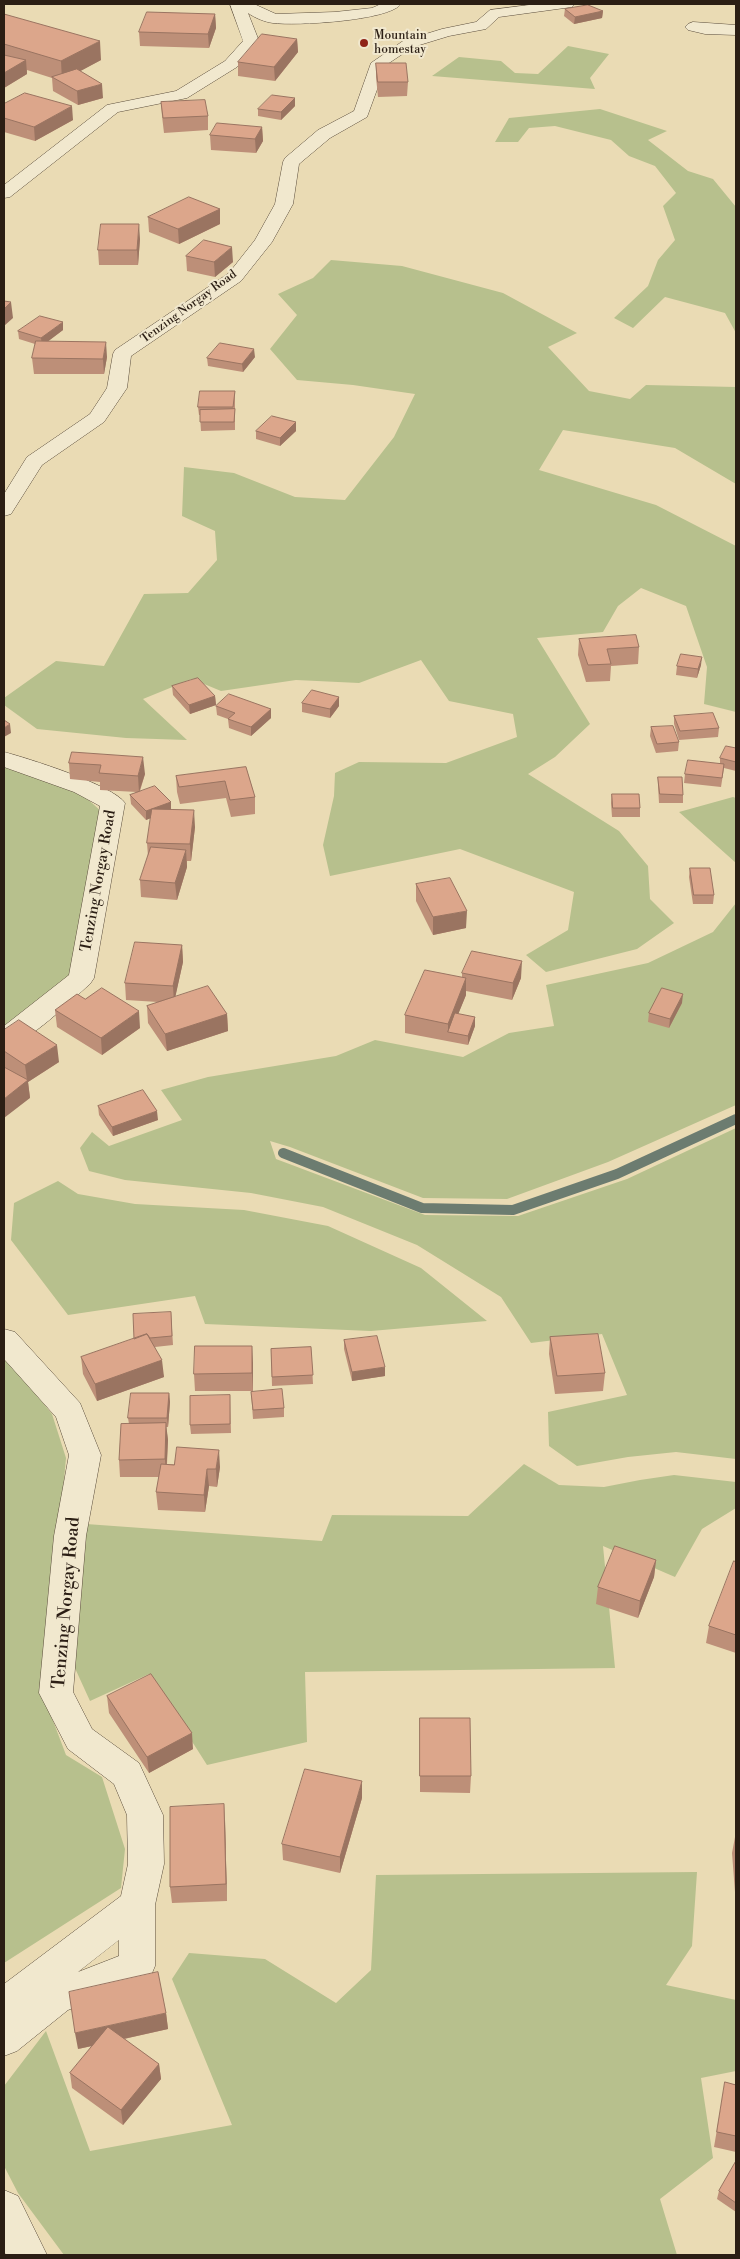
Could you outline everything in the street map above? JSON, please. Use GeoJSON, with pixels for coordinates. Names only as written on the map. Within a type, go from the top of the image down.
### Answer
{"type":"FeatureCollection","features":[{"type":"Feature","properties":{"kind":"street"},"geometry":{"type":"LineString","coordinates":[[4,193],[113,108],[181,95],[231,64],[251,41],[237,4]]}},
{"type":"Feature","properties":{"kind":"street"},"geometry":{"type":"LineString","coordinates":[[245,4],[256,12],[274,19],[335,17],[376,12],[393,4]]}},
{"type":"Feature","properties":{"kind":"street","name":"Tenzing Norgay Road"},"geometry":{"type":"LineString","coordinates":[[4,510],[34,461],[97,418],[117,388],[122,354],[235,277],[263,242],[284,204],[291,162],[324,134],[360,114],[378,63],[408,44],[447,32],[481,26],[495,13],[567,4]]}},
{"type":"Feature","properties":{"kind":"street"},"geometry":{"type":"LineString","coordinates":[[693,27],[736,30]]}},
{"type":"Feature","properties":{"kind":"street","name":"Tenzing Norgay Road"},"geometry":{"type":"LineString","coordinates":[[4,759],[82,787],[113,804],[82,978],[35,1017],[4,1039]]}},
{"type":"Feature","properties":{"kind":"street","name":"Tenzing Norgay Road"},"geometry":{"type":"LineString","coordinates":[[4,1340],[69,1411],[85,1455],[70,1536],[56,1693],[80,1739],[127,1774],[145,1815],[146,1864],[136,1905],[137,1966],[54,1998],[4,2038]]}},
{"type":"Feature","properties":{"kind":"street"},"geometry":{"type":"LineString","coordinates":[[4,2006],[136,1905]]}},
{"type":"Feature","properties":{"kind":"street"},"geometry":{"type":"LineString","coordinates":[[4,2210],[28,2255]]}},
{"type":"Feature","properties":{"kind":"green space"},"geometry":{"type":"Polygon","coordinates":[[[568,46],[609,54],[590,78],[595,89],[432,76],[459,57],[501,61],[515,73],[538,74],[568,46]]]}},
{"type":"Feature","properties":{"kind":"green space"},"geometry":{"type":"Polygon","coordinates":[[[600,109],[667,131],[648,140],[688,171],[713,179],[736,207],[736,333],[725,313],[665,297],[633,328],[614,318],[648,286],[658,260],[675,240],[663,206],[676,193],[655,166],[629,156],[611,140],[555,126],[529,128],[518,142],[495,142],[509,118],[600,109]]]}},
{"type":"Feature","properties":{"kind":"green space"},"geometry":{"type":"Polygon","coordinates":[[[331,260],[402,266],[503,293],[577,333],[548,347],[589,391],[630,399],[646,385],[736,387],[736,484],[675,448],[563,430],[539,470],[656,505],[736,546],[736,712],[704,704],[707,667],[686,606],[641,588],[618,606],[603,632],[537,638],[590,724],[555,757],[528,774],[619,831],[648,866],[650,899],[674,923],[637,949],[546,972],[526,955],[568,930],[574,892],[460,849],[330,876],[323,845],[334,796],[335,773],[359,762],[446,763],[517,737],[513,714],[449,701],[421,660],[359,683],[296,680],[221,691],[192,679],[143,699],[187,740],[126,738],[37,729],[4,705],[4,698],[56,661],[104,666],[144,594],[188,593],[217,560],[215,531],[182,516],[184,467],[234,473],[295,497],[345,500],[394,437],[415,394],[353,385],[297,380],[270,349],[297,315],[278,294],[313,278],[331,260]]]}},
{"type":"Feature","properties":{"kind":"green space"},"geometry":{"type":"Polygon","coordinates":[[[4,767],[82,794],[103,813],[73,970],[58,988],[4,1026],[4,767]]]}},
{"type":"Feature","properties":{"kind":"green space"},"geometry":{"type":"Polygon","coordinates":[[[733,797],[736,798],[736,863],[679,812],[733,797]]]}},
{"type":"Feature","properties":{"kind":"green space"},"geometry":{"type":"Polygon","coordinates":[[[736,903],[736,1105],[608,1162],[507,1199],[423,1198],[270,1141],[276,1159],[425,1215],[518,1216],[627,1179],[736,1128],[736,1459],[676,1452],[628,1457],[577,1466],[549,1446],[548,1412],[627,1395],[602,1334],[531,1343],[501,1297],[417,1245],[323,1207],[251,1193],[125,1180],[89,1171],[80,1148],[92,1132],[109,1146],[182,1120],[161,1090],[208,1077],[336,1056],[375,1040],[463,1057],[509,1033],[554,1026],[546,985],[648,963],[713,932],[736,903]]]}},
{"type":"Feature","properties":{"kind":"green space"},"geometry":{"type":"Polygon","coordinates":[[[58,1181],[78,1194],[135,1204],[244,1210],[328,1226],[421,1268],[487,1321],[371,1331],[205,1324],[195,1296],[68,1315],[11,1240],[14,1203],[58,1181]]]}},
{"type":"Feature","properties":{"kind":"green space"},"geometry":{"type":"Polygon","coordinates":[[[4,1355],[52,1414],[66,1458],[44,1697],[66,1755],[102,1777],[125,1849],[121,1888],[4,1963],[4,1355]]]}},
{"type":"Feature","properties":{"kind":"green space"},"geometry":{"type":"Polygon","coordinates":[[[524,1464],[559,1485],[604,1487],[674,1475],[736,1482],[736,1508],[702,1529],[675,1577],[603,1546],[615,1668],[305,1672],[307,1742],[207,1765],[149,1674],[90,1701],[74,1666],[86,1524],[322,1541],[332,1515],[468,1516],[524,1464]]]}},
{"type":"Feature","properties":{"kind":"green space"},"geometry":{"type":"Polygon","coordinates":[[[697,1872],[692,1946],[666,1985],[736,2000],[736,2071],[701,2078],[713,2158],[660,2199],[677,2255],[64,2255],[18,2193],[4,2166],[4,2086],[46,2031],[90,2151],[232,2125],[172,1979],[189,1953],[265,1959],[336,2003],[371,1970],[376,1875],[697,1872]]]}},
{"type":"Feature","properties":{"kind":"building"},"geometry":{"type":"Polygon","coordinates":[[[588,5],[603,11],[575,17],[565,9],[588,5]]]}},
{"type":"Feature","properties":{"kind":"building"},"geometry":{"type":"Polygon","coordinates":[[[147,12],[215,14],[208,34],[139,32],[147,12]]]}},
{"type":"Feature","properties":{"kind":"building"},"geometry":{"type":"Polygon","coordinates":[[[4,14],[100,41],[61,61],[4,44],[4,14]]]}},
{"type":"Feature","properties":{"kind":"building"},"geometry":{"type":"Polygon","coordinates":[[[262,34],[297,39],[274,67],[238,62],[262,34]]]}},
{"type":"Feature","properties":{"kind":"building"},"geometry":{"type":"Polygon","coordinates":[[[4,55],[26,60],[4,73],[4,55]]]}},
{"type":"Feature","properties":{"kind":"building"},"geometry":{"type":"Polygon","coordinates":[[[376,63],[406,63],[408,82],[378,82],[376,63]]]}},
{"type":"Feature","properties":{"kind":"building"},"geometry":{"type":"Polygon","coordinates":[[[77,69],[102,84],[77,91],[52,77],[77,69]]]}},
{"type":"Feature","properties":{"kind":"building"},"geometry":{"type":"Polygon","coordinates":[[[25,93],[72,106],[34,127],[4,118],[4,104],[25,93]]]}},
{"type":"Feature","properties":{"kind":"building"},"geometry":{"type":"Polygon","coordinates":[[[272,95],[295,98],[281,112],[258,109],[272,95]]]}},
{"type":"Feature","properties":{"kind":"building"},"geometry":{"type":"Polygon","coordinates":[[[205,100],[208,116],[163,118],[161,102],[205,100]]]}},
{"type":"Feature","properties":{"kind":"building"},"geometry":{"type":"Polygon","coordinates":[[[217,123],[262,127],[255,139],[210,135],[217,123]]]}},
{"type":"Feature","properties":{"kind":"building"},"geometry":{"type":"Polygon","coordinates":[[[189,197],[220,209],[178,229],[148,217],[189,197]]]}},
{"type":"Feature","properties":{"kind":"building"},"geometry":{"type":"Polygon","coordinates":[[[101,224],[139,224],[137,250],[98,250],[101,224]]]}},
{"type":"Feature","properties":{"kind":"building"},"geometry":{"type":"Polygon","coordinates":[[[204,240],[232,247],[214,262],[186,256],[204,240]]]}},
{"type":"Feature","properties":{"kind":"building"},"geometry":{"type":"Polygon","coordinates":[[[4,301],[11,302],[4,309],[4,301]]]}},
{"type":"Feature","properties":{"kind":"building"},"geometry":{"type":"Polygon","coordinates":[[[40,316],[63,322],[41,338],[18,331],[40,316]]]}},
{"type":"Feature","properties":{"kind":"building"},"geometry":{"type":"Polygon","coordinates":[[[36,341],[106,342],[103,359],[32,358],[36,341]]]}},
{"type":"Feature","properties":{"kind":"building"},"geometry":{"type":"Polygon","coordinates":[[[220,343],[254,349],[242,364],[207,358],[220,343]]]}},
{"type":"Feature","properties":{"kind":"building"},"geometry":{"type":"Polygon","coordinates":[[[200,391],[235,391],[233,407],[198,407],[200,391]]]}},
{"type":"Feature","properties":{"kind":"building"},"geometry":{"type":"Polygon","coordinates":[[[235,409],[234,422],[200,422],[200,410],[235,409]]]}},
{"type":"Feature","properties":{"kind":"building"},"geometry":{"type":"Polygon","coordinates":[[[272,416],[296,422],[280,438],[256,431],[272,416]]]}},
{"type":"Feature","properties":{"kind":"building"},"geometry":{"type":"Polygon","coordinates":[[[636,635],[639,647],[607,649],[611,664],[588,665],[579,639],[636,635]]]}},
{"type":"Feature","properties":{"kind":"building"},"geometry":{"type":"Polygon","coordinates":[[[681,654],[702,657],[698,669],[677,666],[681,654]]]}},
{"type":"Feature","properties":{"kind":"building"},"geometry":{"type":"Polygon","coordinates":[[[198,678],[215,696],[189,705],[172,686],[198,678]]]}},
{"type":"Feature","properties":{"kind":"building"},"geometry":{"type":"Polygon","coordinates":[[[312,690],[339,697],[330,709],[302,703],[312,690]]]}},
{"type":"Feature","properties":{"kind":"building"},"geometry":{"type":"Polygon","coordinates":[[[229,694],[271,709],[251,727],[228,719],[235,713],[216,706],[229,694]]]}},
{"type":"Feature","properties":{"kind":"building"},"geometry":{"type":"Polygon","coordinates":[[[713,713],[719,728],[680,731],[674,716],[713,713]]]}},
{"type":"Feature","properties":{"kind":"building"},"geometry":{"type":"Polygon","coordinates":[[[4,720],[10,724],[4,728],[4,720]]]}},
{"type":"Feature","properties":{"kind":"building"},"geometry":{"type":"Polygon","coordinates":[[[673,726],[679,742],[657,744],[651,727],[673,726]]]}},
{"type":"Feature","properties":{"kind":"building"},"geometry":{"type":"Polygon","coordinates":[[[726,746],[736,748],[736,762],[720,758],[726,746]]]}},
{"type":"Feature","properties":{"kind":"building"},"geometry":{"type":"Polygon","coordinates":[[[72,752],[143,757],[138,776],[99,773],[101,765],[69,763],[72,752]]]}},
{"type":"Feature","properties":{"kind":"building"},"geometry":{"type":"Polygon","coordinates":[[[688,760],[724,764],[722,778],[685,774],[688,760]]]}},
{"type":"Feature","properties":{"kind":"building"},"geometry":{"type":"Polygon","coordinates":[[[246,767],[255,797],[230,800],[225,781],[179,787],[176,776],[246,767]]]}},
{"type":"Feature","properties":{"kind":"building"},"geometry":{"type":"Polygon","coordinates":[[[658,777],[682,777],[683,795],[660,794],[658,777]]]}},
{"type":"Feature","properties":{"kind":"building"},"geometry":{"type":"Polygon","coordinates":[[[155,786],[171,802],[146,811],[130,795],[155,786]]]}},
{"type":"Feature","properties":{"kind":"building"},"geometry":{"type":"Polygon","coordinates":[[[612,794],[639,794],[640,808],[613,808],[612,794]]]}},
{"type":"Feature","properties":{"kind":"building"},"geometry":{"type":"Polygon","coordinates":[[[152,809],[194,810],[190,844],[147,843],[152,809]]]}},
{"type":"Feature","properties":{"kind":"building"},"geometry":{"type":"Polygon","coordinates":[[[151,847],[186,850],[175,883],[140,880],[151,847]]]}},
{"type":"Feature","properties":{"kind":"building"},"geometry":{"type":"Polygon","coordinates":[[[690,868],[710,868],[714,895],[694,895],[690,868]]]}},
{"type":"Feature","properties":{"kind":"building"},"geometry":{"type":"Polygon","coordinates":[[[450,878],[467,911],[433,917],[416,884],[450,878]]]}},
{"type":"Feature","properties":{"kind":"building"},"geometry":{"type":"Polygon","coordinates":[[[135,942],[182,945],[173,986],[125,983],[135,942]]]}},
{"type":"Feature","properties":{"kind":"building"},"geometry":{"type":"Polygon","coordinates":[[[472,951],[522,961],[513,983],[462,973],[472,951]]]}},
{"type":"Feature","properties":{"kind":"building"},"geometry":{"type":"Polygon","coordinates":[[[425,970],[466,978],[448,1024],[405,1015],[425,970]]]}},
{"type":"Feature","properties":{"kind":"building"},"geometry":{"type":"Polygon","coordinates":[[[208,986],[227,1014],[165,1034],[147,1006],[208,986]]]}},
{"type":"Feature","properties":{"kind":"building"},"geometry":{"type":"Polygon","coordinates":[[[102,988],[139,1011],[101,1038],[55,1010],[77,994],[85,999],[102,988]]]}},
{"type":"Feature","properties":{"kind":"building"},"geometry":{"type":"Polygon","coordinates":[[[662,988],[683,994],[670,1019],[649,1013],[662,988]]]}},
{"type":"Feature","properties":{"kind":"building"},"geometry":{"type":"Polygon","coordinates":[[[455,1013],[475,1017],[468,1036],[448,1032],[455,1013]]]}},
{"type":"Feature","properties":{"kind":"building"},"geometry":{"type":"Polygon","coordinates":[[[19,1020],[57,1045],[25,1065],[4,1051],[4,1030],[19,1020]]]}},
{"type":"Feature","properties":{"kind":"building"},"geometry":{"type":"Polygon","coordinates":[[[4,1067],[28,1080],[4,1099],[4,1067]]]}},
{"type":"Feature","properties":{"kind":"building"},"geometry":{"type":"Polygon","coordinates":[[[143,1090],[157,1111],[112,1127],[98,1106],[143,1090]]]}},
{"type":"Feature","properties":{"kind":"building"},"geometry":{"type":"Polygon","coordinates":[[[171,1312],[172,1336],[150,1338],[147,1334],[134,1339],[133,1314],[171,1312]]]}},
{"type":"Feature","properties":{"kind":"building"},"geometry":{"type":"Polygon","coordinates":[[[147,1334],[162,1360],[95,1384],[81,1357],[147,1334]]]}},
{"type":"Feature","properties":{"kind":"building"},"geometry":{"type":"Polygon","coordinates":[[[598,1334],[605,1373],[557,1376],[550,1337],[598,1334]]]}},
{"type":"Feature","properties":{"kind":"building"},"geometry":{"type":"Polygon","coordinates":[[[377,1336],[385,1367],[352,1372],[344,1340],[377,1336]]]}},
{"type":"Feature","properties":{"kind":"building"},"geometry":{"type":"Polygon","coordinates":[[[195,1346],[252,1346],[252,1373],[194,1374],[195,1346]]]}},
{"type":"Feature","properties":{"kind":"building"},"geometry":{"type":"Polygon","coordinates":[[[311,1347],[313,1375],[272,1377],[271,1349],[311,1347]]]}},
{"type":"Feature","properties":{"kind":"building"},"geometry":{"type":"Polygon","coordinates":[[[282,1389],[284,1408],[253,1410],[251,1392],[282,1389]]]}},
{"type":"Feature","properties":{"kind":"building"},"geometry":{"type":"Polygon","coordinates":[[[131,1393],[169,1393],[167,1418],[128,1418],[131,1393]]]}},
{"type":"Feature","properties":{"kind":"building"},"geometry":{"type":"Polygon","coordinates":[[[230,1395],[230,1424],[190,1425],[190,1396],[230,1395]]]}},
{"type":"Feature","properties":{"kind":"building"},"geometry":{"type":"Polygon","coordinates":[[[166,1423],[165,1459],[119,1460],[121,1424],[166,1423]]]}},
{"type":"Feature","properties":{"kind":"building"},"geometry":{"type":"Polygon","coordinates":[[[177,1447],[219,1450],[216,1469],[207,1469],[204,1495],[156,1492],[161,1464],[174,1465],[177,1447]]]}},
{"type":"Feature","properties":{"kind":"building"},"geometry":{"type":"Polygon","coordinates":[[[615,1546],[656,1560],[640,1601],[598,1587],[615,1546]]]}},
{"type":"Feature","properties":{"kind":"building"},"geometry":{"type":"Polygon","coordinates":[[[734,1561],[736,1562],[736,1635],[709,1626],[734,1561]]]}},
{"type":"Feature","properties":{"kind":"building"},"geometry":{"type":"Polygon","coordinates":[[[151,1674],[192,1733],[147,1757],[107,1696],[151,1674]]]}},
{"type":"Feature","properties":{"kind":"building"},"geometry":{"type":"Polygon","coordinates":[[[420,1718],[470,1718],[471,1776],[420,1776],[420,1718]]]}},
{"type":"Feature","properties":{"kind":"building"},"geometry":{"type":"Polygon","coordinates":[[[305,1769],[362,1781],[340,1857],[282,1844],[305,1769]]]}},
{"type":"Feature","properties":{"kind":"building"},"geometry":{"type":"Polygon","coordinates":[[[224,1804],[226,1884],[170,1887],[170,1807],[224,1804]]]}},
{"type":"Feature","properties":{"kind":"building"},"geometry":{"type":"Polygon","coordinates":[[[158,1972],[166,2013],[75,2033],[69,1992],[158,1972]]]}},
{"type":"Feature","properties":{"kind":"building"},"geometry":{"type":"Polygon","coordinates":[[[108,2027],[159,2064],[121,2110],[70,2073],[108,2027]]]}},
{"type":"Feature","properties":{"kind":"building"},"geometry":{"type":"Polygon","coordinates":[[[725,2082],[736,2085],[736,2136],[717,2132],[725,2082]]]}},
{"type":"Feature","properties":{"kind":"building"},"geometry":{"type":"Polygon","coordinates":[[[736,2161],[736,2203],[719,2191],[736,2161]]]}},
{"type":"Feature","properties":{"kind":"waterway"},"geometry":{"type":"LineString","coordinates":[[283,1153],[422,1208],[513,1210],[617,1174],[736,1119]]}},
{"type":"Feature","properties":{"kind":"place","name":"Mountain homestay"},"geometry":{"type":"Point","coordinates":[364,43]}}]}
